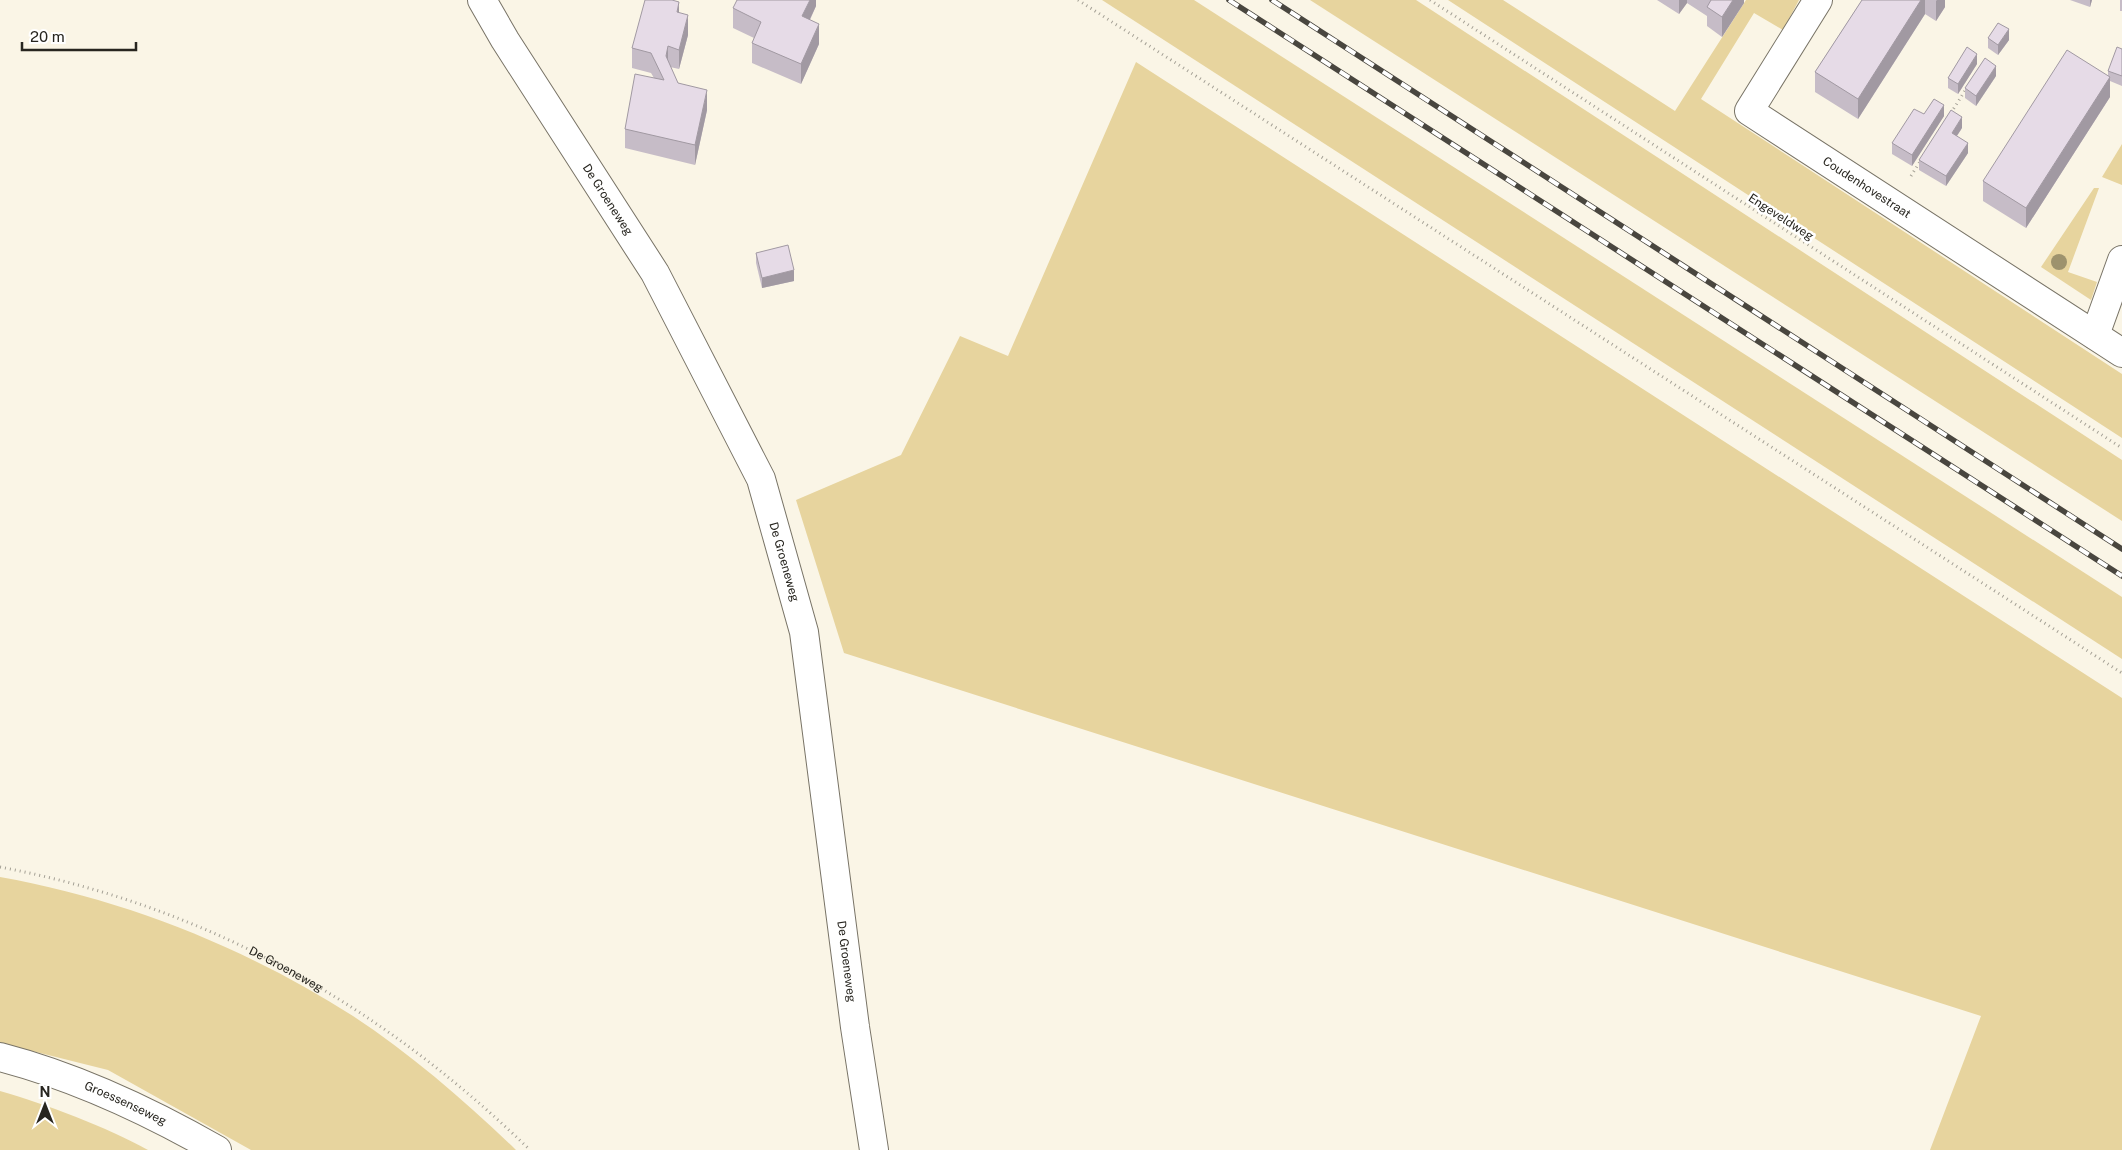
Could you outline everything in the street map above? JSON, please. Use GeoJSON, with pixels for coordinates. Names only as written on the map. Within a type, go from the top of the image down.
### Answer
{"type":"FeatureCollection","features":[{"type":"Feature","properties":{"kind":"street","name":"De Groeneweg"},"geometry":{"type":"LineString","coordinates":[[482,0],[505,40],[655,273],[761,479],[804,632],[855,1027],[874,1150]]}},
{"type":"Feature","properties":{"kind":"street","name":"Coudenhovestraat"},"geometry":{"type":"LineString","coordinates":[[1818,0],[1749,110],[2122,353]]}},
{"type":"Feature","properties":{"kind":"street"},"geometry":{"type":"LineString","coordinates":[[2095,335],[2122,260]]}},
{"type":"Feature","properties":{"kind":"street","name":"Groessenseweg"},"geometry":{"type":"LineString","coordinates":[[0,1057],[87,1085],[154,1115],[217,1150]]}},
{"type":"Feature","properties":{"kind":"path"},"geometry":{"type":"LineString","coordinates":[[1078,0],[2122,673]]}},
{"type":"Feature","properties":{"kind":"path","name":"Engeveldweg"},"geometry":{"type":"LineString","coordinates":[[1430,0],[2122,448]]}},
{"type":"Feature","properties":{"kind":"path"},"geometry":{"type":"LineString","coordinates":[[1950,115],[1970,83]]}},
{"type":"Feature","properties":{"kind":"path"},"geometry":{"type":"LineString","coordinates":[[1893,204],[1924,156]]}},
{"type":"Feature","properties":{"kind":"path","name":"De Groeneweg"},"geometry":{"type":"LineString","coordinates":[[0,867],[94,889],[150,908],[261,955],[312,981],[359,1010],[411,1046],[461,1086],[530,1150]]}},
{"type":"Feature","properties":{"kind":"shaded area"},"geometry":{"type":"Polygon","coordinates":[[[1102,0],[1194,0],[2122,597],[2122,659],[1102,0]]]}},
{"type":"Feature","properties":{"kind":"shaded area"},"geometry":{"type":"Polygon","coordinates":[[[1310,0],[1416,0],[2122,460],[2122,521],[1310,0]]]}},
{"type":"Feature","properties":{"kind":"shaded area"},"geometry":{"type":"Polygon","coordinates":[[[1448,0],[1503,0],[1675,111],[1746,0],[1799,0],[1783,30],[1754,13],[1701,99],[2122,374],[2122,438],[1448,0]]]}},
{"type":"Feature","properties":{"kind":"shaded area"},"geometry":{"type":"Polygon","coordinates":[[[1136,62],[2122,698],[2122,1150],[1930,1150],[1981,1016],[844,653],[796,500],[901,455],[960,336],[1008,356],[1136,62]]]}},
{"type":"Feature","properties":{"kind":"shaded area"},"geometry":{"type":"Polygon","coordinates":[[[2122,144],[2122,185],[2102,177],[2122,144]]]}},
{"type":"Feature","properties":{"kind":"shaded area"},"geometry":{"type":"Polygon","coordinates":[[[2094,188],[2099,188],[2068,272],[2097,282],[2091,300],[2041,267],[2094,188]]]}},
{"type":"Feature","properties":{"kind":"shaded area"},"geometry":{"type":"Polygon","coordinates":[[[0,877],[93,898],[138,913],[183,929],[271,969],[353,1016],[396,1046],[458,1096],[516,1150],[251,1150],[108,1070],[0,1043],[0,877]]]}},
{"type":"Feature","properties":{"kind":"shaded area"},"geometry":{"type":"Polygon","coordinates":[[[0,1091],[75,1117],[132,1141],[148,1150],[0,1150],[0,1091]]]}},
{"type":"Feature","properties":{"kind":"building"},"geometry":{"type":"Polygon","coordinates":[[[645,0],[672,0],[679,2],[677,12],[688,15],[679,50],[668,46],[666,56],[678,83],[707,90],[695,145],[625,129],[635,74],[664,80],[651,53],[632,48],[645,0]]]}},
{"type":"Feature","properties":{"kind":"building"},"geometry":{"type":"Polygon","coordinates":[[[737,0],[810,0],[802,16],[819,24],[801,64],[752,43],[761,22],[733,8],[737,0]]]}},
{"type":"Feature","properties":{"kind":"building"},"geometry":{"type":"Polygon","coordinates":[[[1711,0],[1733,0],[1722,17],[1707,7],[1711,0]]]}},
{"type":"Feature","properties":{"kind":"building"},"geometry":{"type":"Polygon","coordinates":[[[1862,0],[1921,0],[1858,99],[1815,72],[1862,0]]]}},
{"type":"Feature","properties":{"kind":"building"},"geometry":{"type":"Polygon","coordinates":[[[1998,23],[2009,29],[1998,45],[1988,38],[1998,23]]]}},
{"type":"Feature","properties":{"kind":"building"},"geometry":{"type":"Polygon","coordinates":[[[1967,47],[1977,54],[1958,84],[1948,78],[1967,47]]]}},
{"type":"Feature","properties":{"kind":"building"},"geometry":{"type":"Polygon","coordinates":[[[2117,47],[2122,49],[2122,76],[2108,71],[2117,47]]]}},
{"type":"Feature","properties":{"kind":"building"},"geometry":{"type":"Polygon","coordinates":[[[2067,50],[2110,77],[2026,208],[1983,181],[2067,50]]]}},
{"type":"Feature","properties":{"kind":"building"},"geometry":{"type":"Polygon","coordinates":[[[1985,58],[1996,66],[1976,96],[1965,88],[1985,58]]]}},
{"type":"Feature","properties":{"kind":"building"},"geometry":{"type":"Polygon","coordinates":[[[1934,99],[1944,105],[1912,155],[1892,143],[1914,109],[1924,114],[1934,99]]]}},
{"type":"Feature","properties":{"kind":"building"},"geometry":{"type":"Polygon","coordinates":[[[1951,110],[1962,117],[1952,133],[1968,143],[1946,176],[1919,160],[1951,110]]]}},
{"type":"Feature","properties":{"kind":"building"},"geometry":{"type":"Polygon","coordinates":[[[788,245],[794,270],[762,278],[756,253],[788,245]]]}},
{"type":"Feature","properties":{"kind":"railway"},"geometry":{"type":"LineString","coordinates":[[1229,0],[2122,576]]}},
{"type":"Feature","properties":{"kind":"railway"},"geometry":{"type":"LineString","coordinates":[[1272,0],[2122,549]]}}]}
